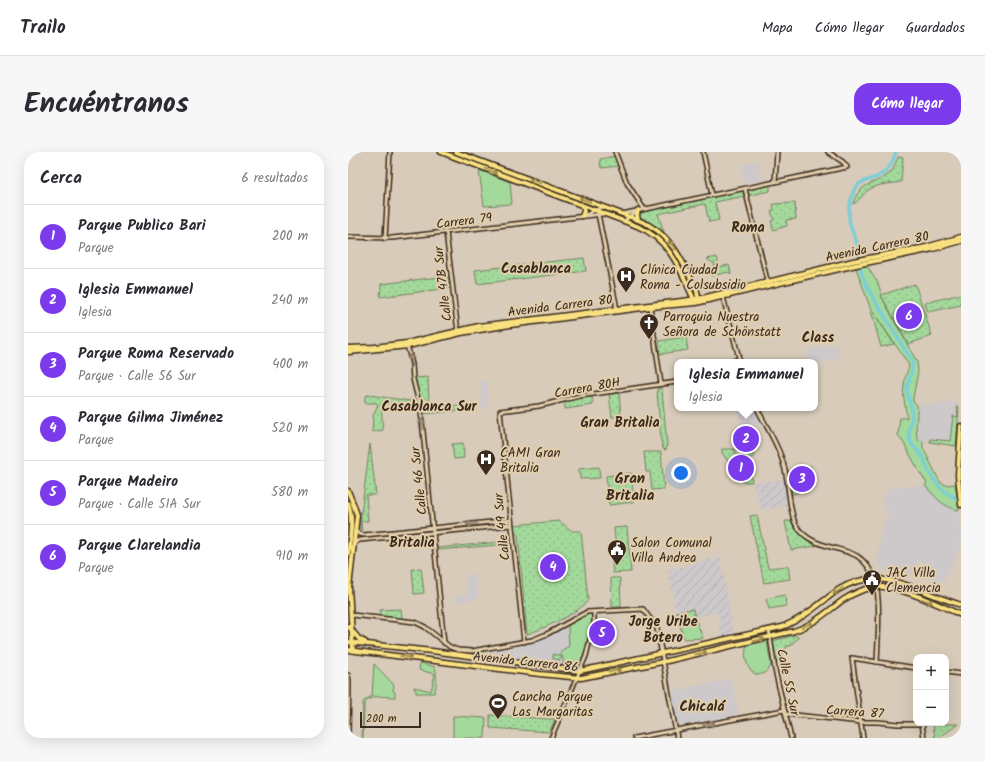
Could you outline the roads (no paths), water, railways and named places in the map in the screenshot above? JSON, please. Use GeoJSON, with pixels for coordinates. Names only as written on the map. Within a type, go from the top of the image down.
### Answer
{"type":"FeatureCollection","features":[{"type":"Feature","properties":{"kind":"main road"},"geometry":{"type":"LineString","coordinates":[[441,152],[597,212],[606,214],[649,232],[666,246],[674,258],[696,301]]}},
{"type":"Feature","properties":{"kind":"main road"},"geometry":{"type":"LineString","coordinates":[[456,152],[631,217],[654,228],[671,243],[680,256],[697,291],[704,298]]}},
{"type":"Feature","properties":{"kind":"main road"},"geometry":{"type":"LineString","coordinates":[[582,216],[584,211],[583,206]]}},
{"type":"Feature","properties":{"kind":"main road"},"geometry":{"type":"LineString","coordinates":[[638,210],[638,220]]}},
{"type":"Feature","properties":{"kind":"main road","name":"Avenida Carrera 80"},"geometry":{"type":"LineString","coordinates":[[696,301],[926,247],[961,236]]}},
{"type":"Feature","properties":{"kind":"main road","name":"Avenida Carrera 80"},"geometry":{"type":"LineString","coordinates":[[864,261],[917,253],[961,243]]}},
{"type":"Feature","properties":{"kind":"main road","name":"Avenida Carrera 80"},"geometry":{"type":"LineString","coordinates":[[348,352],[378,350],[479,326],[516,323],[723,297],[768,284]]}},
{"type":"Feature","properties":{"kind":"main road"},"geometry":{"type":"LineString","coordinates":[[696,301],[697,291]]}},
{"type":"Feature","properties":{"kind":"main road","name":"Avenida Carrera 80"},"geometry":{"type":"LineString","coordinates":[[348,348],[407,344]]}},
{"type":"Feature","properties":{"kind":"main road"},"geometry":{"type":"LineString","coordinates":[[961,426],[958,472],[961,505]]}},
{"type":"Feature","properties":{"kind":"main road"},"geometry":{"type":"LineString","coordinates":[[348,491],[356,512],[356,531],[349,602],[352,630],[350,642],[353,650]]}},
{"type":"Feature","properties":{"kind":"main road"},"geometry":{"type":"LineString","coordinates":[[348,503],[351,516],[348,554]]}},
{"type":"Feature","properties":{"kind":"main road"},"geometry":{"type":"LineString","coordinates":[[350,537],[352,542],[355,542]]}},
{"type":"Feature","properties":{"kind":"main road"},"geometry":{"type":"LineString","coordinates":[[874,578],[897,582],[961,605]]}},
{"type":"Feature","properties":{"kind":"main road","name":"Avenida Carrera 86"},"geometry":{"type":"LineString","coordinates":[[350,642],[371,643],[580,671],[782,627],[797,620],[846,585],[857,581],[874,578]]}},
{"type":"Feature","properties":{"kind":"main road"},"geometry":{"type":"LineString","coordinates":[[877,587],[886,587],[898,590],[960,615]]}},
{"type":"Feature","properties":{"kind":"main road","name":"Avenida Carrera 86"},"geometry":{"type":"LineString","coordinates":[[348,650],[577,678],[595,676],[663,662],[802,628],[857,592],[877,587]]}},
{"type":"Feature","properties":{"kind":"main road"},"geometry":{"type":"LineString","coordinates":[[348,626],[360,640],[371,643]]}},
{"type":"Feature","properties":{"kind":"street"},"geometry":{"type":"LineString","coordinates":[[385,238],[390,152]]}},
{"type":"Feature","properties":{"kind":"street"},"geometry":{"type":"LineString","coordinates":[[615,152],[628,183],[644,209]]}},
{"type":"Feature","properties":{"kind":"street"},"geometry":{"type":"LineString","coordinates":[[703,152],[712,196]]}},
{"type":"Feature","properties":{"kind":"street"},"geometry":{"type":"LineString","coordinates":[[775,182],[776,152]]}},
{"type":"Feature","properties":{"kind":"street"},"geometry":{"type":"LineString","coordinates":[[621,214],[847,167],[843,162],[828,152]]}},
{"type":"Feature","properties":{"kind":"street"},"geometry":{"type":"LineString","coordinates":[[745,189],[768,284]]}},
{"type":"Feature","properties":{"kind":"street","name":"Carrera 79"},"geometry":{"type":"LineString","coordinates":[[348,237],[385,238],[446,232],[582,216],[597,212],[603,207]]}},
{"type":"Feature","properties":{"kind":"street"},"geometry":{"type":"LineString","coordinates":[[624,221],[638,210]]}},
{"type":"Feature","properties":{"kind":"street"},"geometry":{"type":"LineString","coordinates":[[597,212],[600,221],[616,310]]}},
{"type":"Feature","properties":{"kind":"street"},"geometry":{"type":"LineString","coordinates":[[600,221],[602,216],[606,214]]}},
{"type":"Feature","properties":{"kind":"street","name":"Calle 47B Sur"},"geometry":{"type":"LineString","coordinates":[[446,232],[458,332]]}},
{"type":"Feature","properties":{"kind":"street"},"geometry":{"type":"LineString","coordinates":[[723,297],[739,359]]}},
{"type":"Feature","properties":{"kind":"street"},"geometry":{"type":"LineString","coordinates":[[649,306],[661,384]]}},
{"type":"Feature","properties":{"kind":"street","name":"Calle 46 Sur"},"geometry":{"type":"LineString","coordinates":[[407,344],[412,366],[413,379],[421,410],[444,643]]}},
{"type":"Feature","properties":{"kind":"street","name":"Carrera 80H"},"geometry":{"type":"LineString","coordinates":[[500,410],[539,406],[580,396],[631,390],[674,382]]}},
{"type":"Feature","properties":{"kind":"street","name":"Calle 49 Sur"},"geometry":{"type":"LineString","coordinates":[[500,410],[524,642]]}},
{"type":"Feature","properties":{"kind":"street"},"geometry":{"type":"LineString","coordinates":[[758,411],[784,464],[795,524],[809,539],[857,556],[868,567],[874,578],[877,587],[877,662]]}},
{"type":"Feature","properties":{"kind":"street"},"geometry":{"type":"LineString","coordinates":[[356,531],[361,535],[364,535],[511,520]]}},
{"type":"Feature","properties":{"kind":"street"},"geometry":{"type":"LineString","coordinates":[[348,551],[355,542],[360,540],[511,525]]}},
{"type":"Feature","properties":{"kind":"street"},"geometry":{"type":"LineString","coordinates":[[352,615],[415,622],[425,627],[453,649],[466,651],[532,640],[547,634],[585,613],[642,609],[656,626],[677,738]]}},
{"type":"Feature","properties":{"kind":"street"},"geometry":{"type":"LineString","coordinates":[[551,738],[580,671],[588,648],[594,623],[594,612]]}},
{"type":"Feature","properties":{"kind":"street","name":"Calle 55 Sur"},"geometry":{"type":"LineString","coordinates":[[769,630],[775,670],[791,738]]}},
{"type":"Feature","properties":{"kind":"street"},"geometry":{"type":"LineString","coordinates":[[863,738],[852,658],[913,668]]}},
{"type":"Feature","properties":{"kind":"street"},"geometry":{"type":"LineString","coordinates":[[949,672],[961,674]]}},
{"type":"Feature","properties":{"kind":"street"},"geometry":{"type":"LineString","coordinates":[[348,675],[348,738]]}},
{"type":"Feature","properties":{"kind":"street"},"geometry":{"type":"LineString","coordinates":[[348,703],[349,692]]}},
{"type":"Feature","properties":{"kind":"street"},"geometry":{"type":"LineString","coordinates":[[634,738],[784,710]]}},
{"type":"Feature","properties":{"kind":"street","name":"Carrera 87"},"geometry":{"type":"LineString","coordinates":[[786,714],[861,722],[913,723]]}},
{"type":"Feature","properties":{"kind":"street"},"geometry":{"type":"LineString","coordinates":[[922,726],[924,738]]}},
{"type":"Feature","properties":{"kind":"waterway"},"geometry":{"type":"LineString","coordinates":[[896,152],[892,163],[885,172],[877,177],[860,183],[854,190],[849,207],[849,219],[857,243],[861,272],[868,289],[912,361],[912,372],[907,391],[912,412],[909,433],[911,442],[925,461],[934,480],[950,495],[961,500]]}},
{"type":"Feature","properties":{"kind":"place","name":"Clínica Ciudad Roma - Colsubsidio"},"geometry":{"type":"Point","coordinates":[626,293]}},
{"type":"Feature","properties":{"kind":"place","name":"Parque Clarelandia"},"geometry":{"type":"Point","coordinates":[909,316]}},
{"type":"Feature","properties":{"kind":"place","name":"Parroquia Nuestra Señora de Schönstatt"},"geometry":{"type":"Point","coordinates":[649,340]}},
{"type":"Feature","properties":{"kind":"place","name":"Iglesia Emmanuel"},"geometry":{"type":"Point","coordinates":[746,439]}},
{"type":"Feature","properties":{"kind":"place","name":"Parque Publico Bari"},"geometry":{"type":"Point","coordinates":[741,468]}},
{"type":"Feature","properties":{"kind":"place","name":"CAMI Gran Britalia"},"geometry":{"type":"Point","coordinates":[486,476]}},
{"type":"Feature","properties":{"kind":"place","name":"Parque Roma Reservado"},"geometry":{"type":"Point","coordinates":[802,479]}},
{"type":"Feature","properties":{"kind":"place","name":"Salon Comunal Villa Andrea"},"geometry":{"type":"Point","coordinates":[617,566]}},
{"type":"Feature","properties":{"kind":"place","name":"Parque Gilma Jiménez"},"geometry":{"type":"Point","coordinates":[553,567]}},
{"type":"Feature","properties":{"kind":"place","name":"JAC Villa Clemencia"},"geometry":{"type":"Point","coordinates":[872,596]}},
{"type":"Feature","properties":{"kind":"place","name":"Parque Madeiro"},"geometry":{"type":"Point","coordinates":[602,633]}},
{"type":"Feature","properties":{"kind":"place","name":"Cancha Parque Las Margaritas"},"geometry":{"type":"Point","coordinates":[498,720]}},
{"type":"Feature","properties":{"kind":"district","name":"Roma"},"geometry":{"type":"Point","coordinates":[748,227]}},
{"type":"Feature","properties":{"kind":"district","name":"Casablanca"},"geometry":{"type":"Point","coordinates":[536,268]}},
{"type":"Feature","properties":{"kind":"district","name":"Class"},"geometry":{"type":"Point","coordinates":[818,337]}},
{"type":"Feature","properties":{"kind":"district","name":"Casablanca Sur"},"geometry":{"type":"Point","coordinates":[429,406]}},
{"type":"Feature","properties":{"kind":"district","name":"Gran Britalia"},"geometry":{"type":"Point","coordinates":[620,422]}},
{"type":"Feature","properties":{"kind":"district","name":"Gran Britalia"},"geometry":{"type":"Point","coordinates":[630,486]}},
{"type":"Feature","properties":{"kind":"district","name":"Britalia"},"geometry":{"type":"Point","coordinates":[412,542]}},
{"type":"Feature","properties":{"kind":"district","name":"Jorge Uribe Botero"},"geometry":{"type":"Point","coordinates":[663,630]}},
{"type":"Feature","properties":{"kind":"district","name":"Chicalá"},"geometry":{"type":"Point","coordinates":[702,706]}}]}
